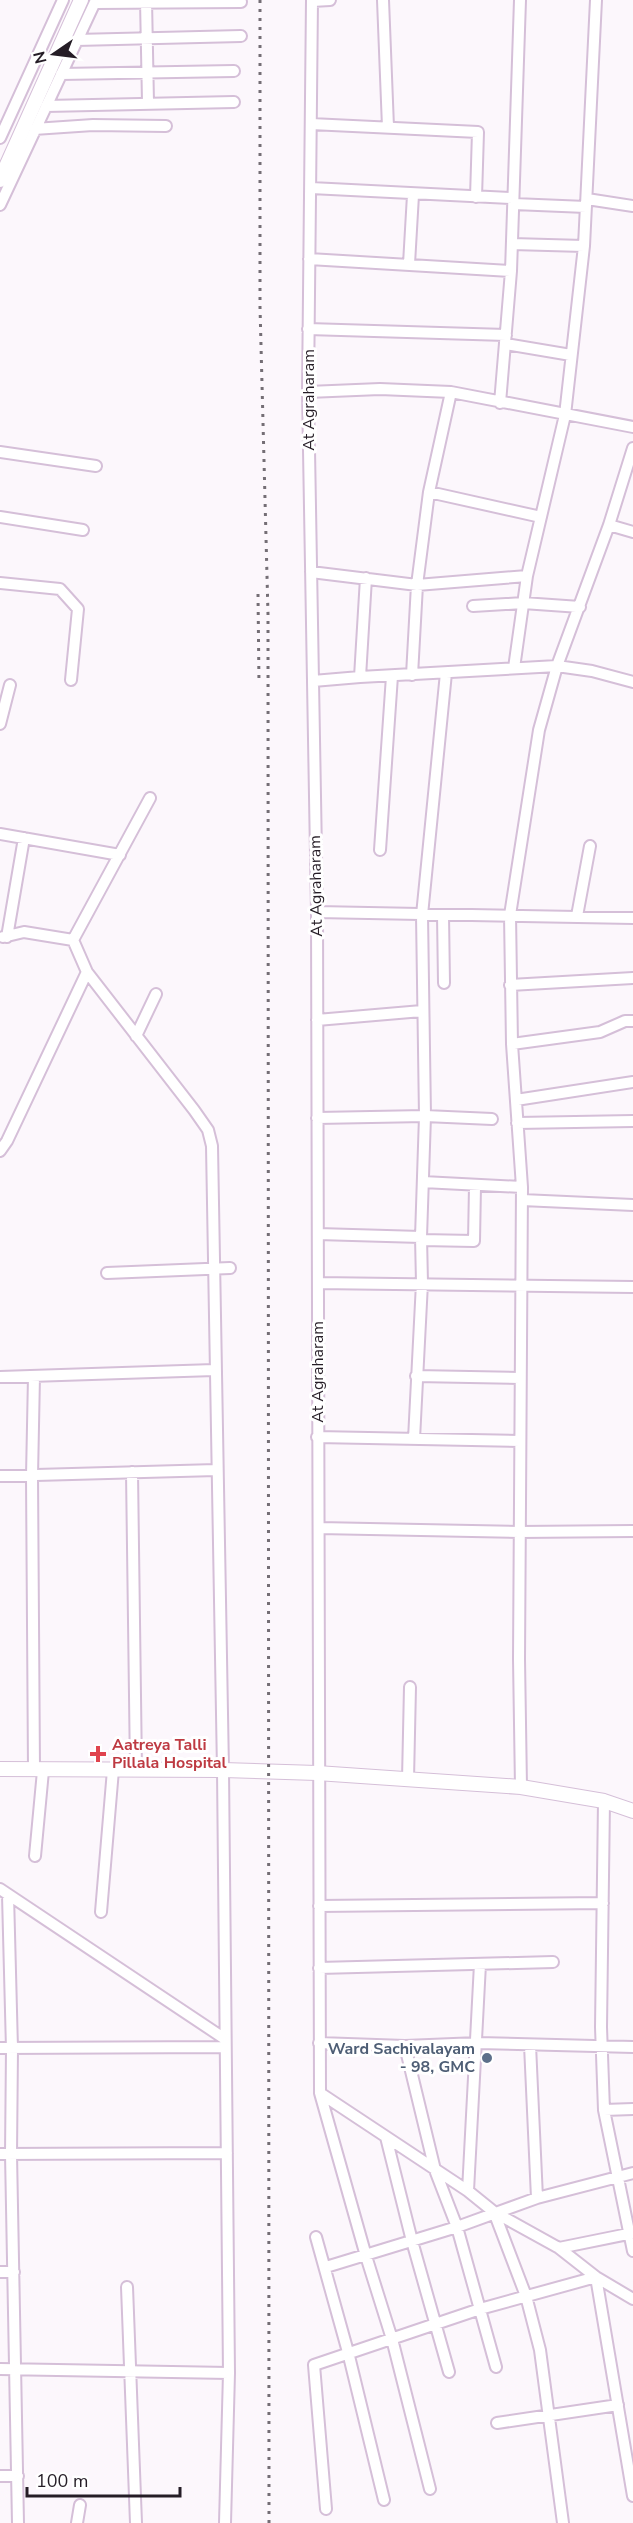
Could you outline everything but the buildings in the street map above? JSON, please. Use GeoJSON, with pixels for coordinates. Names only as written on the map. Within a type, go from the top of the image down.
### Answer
{"type":"FeatureCollection","features":[{"type":"Feature","properties":{"kind":"street"},"geometry":{"type":"LineString","coordinates":[[0,138],[63,0]]}},
{"type":"Feature","properties":{"kind":"street"},"geometry":{"type":"LineString","coordinates":[[0,159],[74,0]]}},
{"type":"Feature","properties":{"kind":"street"},"geometry":{"type":"LineString","coordinates":[[312,0],[330,0]]}},
{"type":"Feature","properties":{"kind":"street","name":"At Agraharam"},"geometry":{"type":"LineString","coordinates":[[312,0],[308,392],[317,912],[319,1528],[317,1773],[320,2092],[392,2339],[430,2489]]}},
{"type":"Feature","properties":{"kind":"street"},"geometry":{"type":"LineString","coordinates":[[383,0],[388,127]]}},
{"type":"Feature","properties":{"kind":"street"},"geometry":{"type":"LineString","coordinates":[[500,403],[511,271],[520,0]]}},
{"type":"Feature","properties":{"kind":"street"},"geometry":{"type":"LineString","coordinates":[[513,668],[527,576],[565,415],[584,246],[596,0]]}},
{"type":"Feature","properties":{"kind":"street"},"geometry":{"type":"LineString","coordinates":[[91,1],[241,2]]}},
{"type":"Feature","properties":{"kind":"street"},"geometry":{"type":"LineString","coordinates":[[0,205],[61,74],[91,1]]}},
{"type":"Feature","properties":{"kind":"street"},"geometry":{"type":"LineString","coordinates":[[0,180],[91,1]]}},
{"type":"Feature","properties":{"kind":"street"},"geometry":{"type":"LineString","coordinates":[[146,1],[148,102]]}},
{"type":"Feature","properties":{"kind":"street"},"geometry":{"type":"LineString","coordinates":[[75,40],[241,36]]}},
{"type":"Feature","properties":{"kind":"street"},"geometry":{"type":"LineString","coordinates":[[61,74],[234,71]]}},
{"type":"Feature","properties":{"kind":"street"},"geometry":{"type":"LineString","coordinates":[[46,106],[148,102],[234,102]]}},
{"type":"Feature","properties":{"kind":"street"},"geometry":{"type":"LineString","coordinates":[[311,124],[478,132],[476,197]]}},
{"type":"Feature","properties":{"kind":"street"},"geometry":{"type":"LineString","coordinates":[[34,129],[93,125],[166,126]]}},
{"type":"Feature","properties":{"kind":"street"},"geometry":{"type":"LineString","coordinates":[[311,188],[633,206]]}},
{"type":"Feature","properties":{"kind":"street"},"geometry":{"type":"LineString","coordinates":[[410,264],[413,195]]}},
{"type":"Feature","properties":{"kind":"street"},"geometry":{"type":"LineString","coordinates":[[512,244],[584,246]]}},
{"type":"Feature","properties":{"kind":"street"},"geometry":{"type":"LineString","coordinates":[[309,259],[511,271]]}},
{"type":"Feature","properties":{"kind":"street"},"geometry":{"type":"LineString","coordinates":[[309,329],[506,340],[571,355]]}},
{"type":"Feature","properties":{"kind":"street"},"geometry":{"type":"LineString","coordinates":[[308,392],[380,389],[451,392],[633,427]]}},
{"type":"Feature","properties":{"kind":"street"},"geometry":{"type":"LineString","coordinates":[[412,675],[417,585],[429,492],[451,392]]}},
{"type":"Feature","properties":{"kind":"street"},"geometry":{"type":"LineString","coordinates":[[521,1787],[519,1532],[522,1187],[512,1044],[510,915],[539,730],[557,666],[609,525],[633,448]]}},
{"type":"Feature","properties":{"kind":"street"},"geometry":{"type":"LineString","coordinates":[[0,452],[96,466]]}},
{"type":"Feature","properties":{"kind":"street"},"geometry":{"type":"LineString","coordinates":[[429,492],[541,517]]}},
{"type":"Feature","properties":{"kind":"street"},"geometry":{"type":"LineString","coordinates":[[0,517],[82,530]]}},
{"type":"Feature","properties":{"kind":"street"},"geometry":{"type":"LineString","coordinates":[[609,525],[633,532]]}},
{"type":"Feature","properties":{"kind":"street"},"geometry":{"type":"LineString","coordinates":[[311,572],[417,585],[527,576]]}},
{"type":"Feature","properties":{"kind":"street"},"geometry":{"type":"LineString","coordinates":[[360,677],[366,579]]}},
{"type":"Feature","properties":{"kind":"street"},"geometry":{"type":"LineString","coordinates":[[0,583],[60,589],[78,609],[71,680]]}},
{"type":"Feature","properties":{"kind":"street"},"geometry":{"type":"LineString","coordinates":[[473,606],[523,603],[580,607]]}},
{"type":"Feature","properties":{"kind":"street"},"geometry":{"type":"LineString","coordinates":[[313,681],[557,666],[592,671],[633,682]]}},
{"type":"Feature","properties":{"kind":"street"},"geometry":{"type":"LineString","coordinates":[[414,1439],[422,1283],[425,1116],[422,915],[446,673]]}},
{"type":"Feature","properties":{"kind":"street"},"geometry":{"type":"LineString","coordinates":[[380,850],[392,676]]}},
{"type":"Feature","properties":{"kind":"street"},"geometry":{"type":"LineString","coordinates":[[0,724],[10,685]]}},
{"type":"Feature","properties":{"kind":"street"},"geometry":{"type":"LineString","coordinates":[[73,940],[150,798]]}},
{"type":"Feature","properties":{"kind":"street"},"geometry":{"type":"LineString","coordinates":[[0,834],[120,855]]}},
{"type":"Feature","properties":{"kind":"street"},"geometry":{"type":"LineString","coordinates":[[24,838],[3,937],[24,932],[73,940]]}},
{"type":"Feature","properties":{"kind":"street"},"geometry":{"type":"LineString","coordinates":[[577,916],[590,846]]}},
{"type":"Feature","properties":{"kind":"street"},"geometry":{"type":"LineString","coordinates":[[317,912],[633,918]]}},
{"type":"Feature","properties":{"kind":"street"},"geometry":{"type":"LineString","coordinates":[[443,915],[444,983]]}},
{"type":"Feature","properties":{"kind":"street"},"geometry":{"type":"LineString","coordinates":[[73,940],[87,972],[208,1130],[212,1146],[214,1370],[223,1770],[229,2373],[225,2523]]}},
{"type":"Feature","properties":{"kind":"street"},"geometry":{"type":"LineString","coordinates":[[0,1151],[87,972]]}},
{"type":"Feature","properties":{"kind":"street"},"geometry":{"type":"LineString","coordinates":[[510,985],[633,978]]}},
{"type":"Feature","properties":{"kind":"street"},"geometry":{"type":"LineString","coordinates":[[136,1036],[156,993]]}},
{"type":"Feature","properties":{"kind":"street"},"geometry":{"type":"LineString","coordinates":[[317,1020],[422,1011]]}},
{"type":"Feature","properties":{"kind":"street"},"geometry":{"type":"LineString","coordinates":[[512,1044],[600,1032],[625,1021],[633,1021]]}},
{"type":"Feature","properties":{"kind":"street"},"geometry":{"type":"LineString","coordinates":[[516,1100],[633,1082]]}},
{"type":"Feature","properties":{"kind":"street"},"geometry":{"type":"LineString","coordinates":[[317,1118],[425,1116],[492,1119]]}},
{"type":"Feature","properties":{"kind":"street"},"geometry":{"type":"LineString","coordinates":[[517,1123],[633,1121]]}},
{"type":"Feature","properties":{"kind":"street"},"geometry":{"type":"LineString","coordinates":[[423,1182],[522,1187]]}},
{"type":"Feature","properties":{"kind":"street"},"geometry":{"type":"LineString","coordinates":[[318,1234],[474,1241],[475,1186]]}},
{"type":"Feature","properties":{"kind":"street"},"geometry":{"type":"LineString","coordinates":[[522,1200],[633,1205]]}},
{"type":"Feature","properties":{"kind":"street"},"geometry":{"type":"LineString","coordinates":[[107,1273],[230,1268]]}},
{"type":"Feature","properties":{"kind":"street"},"geometry":{"type":"LineString","coordinates":[[318,1283],[633,1287]]}},
{"type":"Feature","properties":{"kind":"street"},"geometry":{"type":"LineString","coordinates":[[0,1377],[214,1370]]}},
{"type":"Feature","properties":{"kind":"street"},"geometry":{"type":"LineString","coordinates":[[34,1376],[32,1476],[39,1770],[35,1856]]}},
{"type":"Feature","properties":{"kind":"street"},"geometry":{"type":"LineString","coordinates":[[416,1376],[520,1378]]}},
{"type":"Feature","properties":{"kind":"street"},"geometry":{"type":"LineString","coordinates":[[317,1437],[520,1441]]}},
{"type":"Feature","properties":{"kind":"street"},"geometry":{"type":"LineString","coordinates":[[0,1476],[216,1470]]}},
{"type":"Feature","properties":{"kind":"street"},"geometry":{"type":"LineString","coordinates":[[132,1472],[135,1770]]}},
{"type":"Feature","properties":{"kind":"street"},"geometry":{"type":"LineString","coordinates":[[319,1528],[519,1532],[633,1531]]}},
{"type":"Feature","properties":{"kind":"street"},"geometry":{"type":"LineString","coordinates":[[408,1779],[410,1687]]}},
{"type":"Feature","properties":{"kind":"street"},"geometry":{"type":"LineString","coordinates":[[0,1769],[223,1770],[408,1779],[521,1787],[604,1802],[633,1811]]}},
{"type":"Feature","properties":{"kind":"street"},"geometry":{"type":"LineString","coordinates":[[101,1912],[113,1770]]}},
{"type":"Feature","properties":{"kind":"street"},"geometry":{"type":"LineString","coordinates":[[604,1802],[602,2048],[604,2110],[633,2251]]}},
{"type":"Feature","properties":{"kind":"street"},"geometry":{"type":"LineString","coordinates":[[4,1892],[225,2043]]}},
{"type":"Feature","properties":{"kind":"street"},"geometry":{"type":"LineString","coordinates":[[4,1892],[12,2049],[6,2154],[14,2272],[18,2523]]}},
{"type":"Feature","properties":{"kind":"street"},"geometry":{"type":"LineString","coordinates":[[319,1906],[603,1903]]}},
{"type":"Feature","properties":{"kind":"street"},"geometry":{"type":"LineString","coordinates":[[319,1968],[553,1962]]}},
{"type":"Feature","properties":{"kind":"street"},"geometry":{"type":"LineString","coordinates":[[468,2191],[480,1964]]}},
{"type":"Feature","properties":{"kind":"street"},"geometry":{"type":"LineString","coordinates":[[0,2048],[225,2043]]}},
{"type":"Feature","properties":{"kind":"street"},"geometry":{"type":"LineString","coordinates":[[320,2043],[405,2046],[477,2043],[633,2047]]}},
{"type":"Feature","properties":{"kind":"street"},"geometry":{"type":"LineString","coordinates":[[530,2045],[537,2198]]}},
{"type":"Feature","properties":{"kind":"street"},"geometry":{"type":"LineString","coordinates":[[405,2046],[435,2170],[457,2227],[496,2367]]}},
{"type":"Feature","properties":{"kind":"street"},"geometry":{"type":"LineString","coordinates":[[320,2092],[468,2191],[494,2212],[559,2248],[596,2277],[633,2299]]}},
{"type":"Feature","properties":{"kind":"street"},"geometry":{"type":"LineString","coordinates":[[604,2110],[633,2109]]}},
{"type":"Feature","properties":{"kind":"street"},"geometry":{"type":"LineString","coordinates":[[386,2137],[411,2241],[449,2372]]}},
{"type":"Feature","properties":{"kind":"street"},"geometry":{"type":"LineString","coordinates":[[6,2154],[226,2153]]}},
{"type":"Feature","properties":{"kind":"street"},"geometry":{"type":"LineString","coordinates":[[326,2268],[457,2227],[537,2198],[617,2175],[633,2173]]}},
{"type":"Feature","properties":{"kind":"street"},"geometry":{"type":"LineString","coordinates":[[494,2212],[526,2296],[540,2350],[562,2523]]}},
{"type":"Feature","properties":{"kind":"street"},"geometry":{"type":"LineString","coordinates":[[559,2248],[631,2233]]}},
{"type":"Feature","properties":{"kind":"street"},"geometry":{"type":"LineString","coordinates":[[316,2237],[348,2352],[384,2500]]}},
{"type":"Feature","properties":{"kind":"street"},"geometry":{"type":"LineString","coordinates":[[0,2272],[14,2272]]}},
{"type":"Feature","properties":{"kind":"street"},"geometry":{"type":"LineString","coordinates":[[326,2510],[314,2365],[480,2309],[596,2277]]}},
{"type":"Feature","properties":{"kind":"street"},"geometry":{"type":"LineString","coordinates":[[596,2277],[633,2496]]}},
{"type":"Feature","properties":{"kind":"street"},"geometry":{"type":"LineString","coordinates":[[127,2287],[136,2523]]}},
{"type":"Feature","properties":{"kind":"street"},"geometry":{"type":"LineString","coordinates":[[0,2369],[229,2373]]}},
{"type":"Feature","properties":{"kind":"street"},"geometry":{"type":"LineString","coordinates":[[497,2423],[618,2405]]}},
{"type":"Feature","properties":{"kind":"street"},"geometry":{"type":"LineString","coordinates":[[0,2476],[18,2476]]}},
{"type":"Feature","properties":{"kind":"street"},"geometry":{"type":"LineString","coordinates":[[76,2523],[80,2505]]}},
{"type":"Feature","properties":{"kind":"railway"},"geometry":{"type":"LineString","coordinates":[[260,0],[260,307],[268,614],[269,2523]]}},
{"type":"Feature","properties":{"kind":"railway"},"geometry":{"type":"LineString","coordinates":[[258,594],[259,684]]}},
{"type":"Feature","properties":{"kind":"place","name":"Aatreya Talli Pillala Hospital"},"geometry":{"type":"Point","coordinates":[98,1754]}},
{"type":"Feature","properties":{"kind":"place","name":"Ward Sachivalayam - 98, GMC"},"geometry":{"type":"Point","coordinates":[487,2058]}}]}
